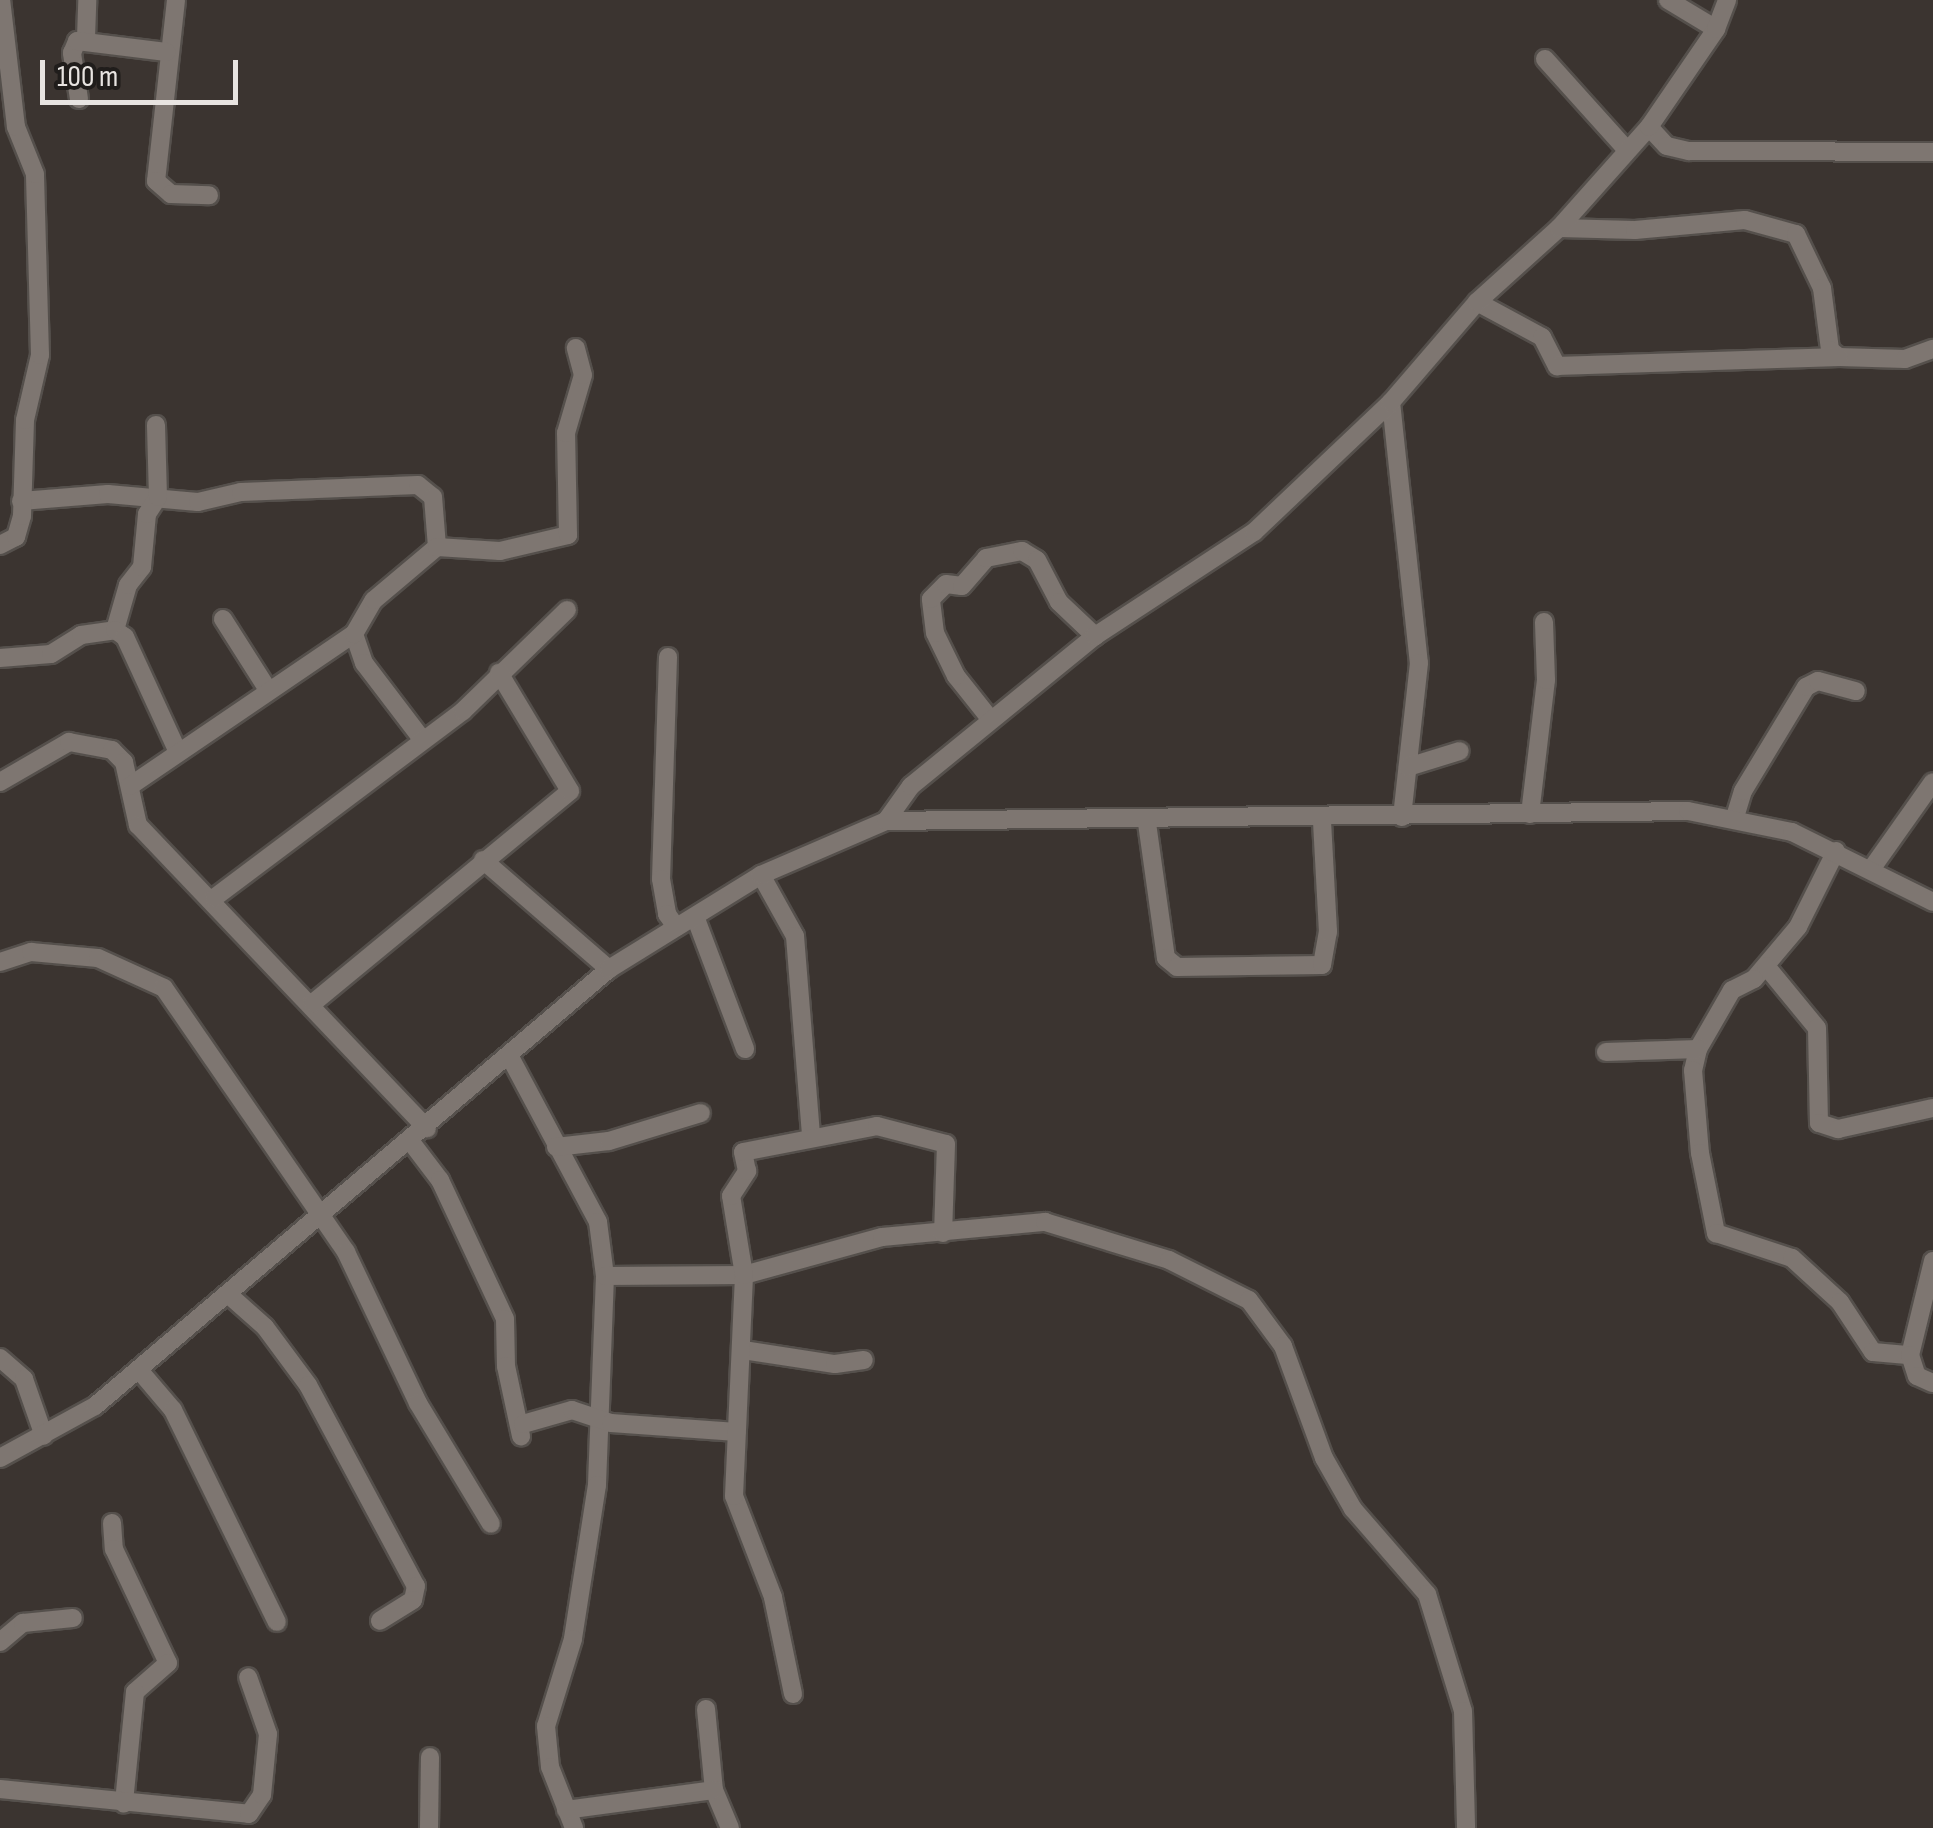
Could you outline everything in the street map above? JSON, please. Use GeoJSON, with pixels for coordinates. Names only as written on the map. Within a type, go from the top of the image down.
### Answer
{"type":"FeatureCollection","features":[{"type":"Feature","properties":{"kind":"street"},"geometry":{"type":"LineString","coordinates":[[0,544],[16,537],[26,420],[40,355],[35,174],[16,127],[1,0]]}},
{"type":"Feature","properties":{"kind":"street"},"geometry":{"type":"LineString","coordinates":[[78,99],[72,53],[86,38],[87,0]]}},
{"type":"Feature","properties":{"kind":"street"},"geometry":{"type":"LineString","coordinates":[[176,0],[166,52],[169,107],[156,181],[171,194],[209,195]]}},
{"type":"Feature","properties":{"kind":"street"},"geometry":{"type":"LineString","coordinates":[[1668,0],[1716,29]]}},
{"type":"Feature","properties":{"kind":"street"},"geometry":{"type":"LineString","coordinates":[[886,821],[911,786],[1095,636],[1254,532],[1391,402],[1476,302],[1558,228],[1625,148],[1649,127],[1716,29],[1727,0]]}},
{"type":"Feature","properties":{"kind":"street"},"geometry":{"type":"LineString","coordinates":[[86,38],[166,52]]}},
{"type":"Feature","properties":{"kind":"street"},"geometry":{"type":"LineString","coordinates":[[1545,59],[1625,148]]}},
{"type":"Feature","properties":{"kind":"street"},"geometry":{"type":"LineString","coordinates":[[1649,127],[1667,146],[1689,151],[1933,152]]}},
{"type":"Feature","properties":{"kind":"street"},"geometry":{"type":"LineString","coordinates":[[1558,228],[1635,230],[1745,220],[1796,234],[1822,288],[1830,350],[1838,358]]}},
{"type":"Feature","properties":{"kind":"street"},"geometry":{"type":"LineString","coordinates":[[1476,302],[1542,337],[1556,366],[1905,359],[1933,349]]}},
{"type":"Feature","properties":{"kind":"street"},"geometry":{"type":"LineString","coordinates":[[130,786],[354,634],[374,600],[436,547],[500,552],[568,535],[566,433],[584,374],[576,348]]}},
{"type":"Feature","properties":{"kind":"street"},"geometry":{"type":"LineString","coordinates":[[1391,402],[1419,664],[1402,817]]}},
{"type":"Feature","properties":{"kind":"street"},"geometry":{"type":"LineString","coordinates":[[115,630],[128,584],[142,567],[148,514],[158,498],[156,426]]}},
{"type":"Feature","properties":{"kind":"street"},"geometry":{"type":"LineString","coordinates":[[21,501],[53,493],[198,502],[241,492],[418,486],[434,497],[436,547]]}},
{"type":"Feature","properties":{"kind":"street"},"geometry":{"type":"LineString","coordinates":[[991,720],[956,676],[934,633],[931,599],[946,584],[962,586],[986,558],[1022,551],[1037,560],[1059,602],[1095,636]]}},
{"type":"Feature","properties":{"kind":"street"},"geometry":{"type":"LineString","coordinates":[[214,898],[463,711],[498,673],[568,610]]}},
{"type":"Feature","properties":{"kind":"street"},"geometry":{"type":"LineString","coordinates":[[223,619],[268,690]]}},
{"type":"Feature","properties":{"kind":"street"},"geometry":{"type":"LineString","coordinates":[[1530,814],[1546,680],[1544,622]]}},
{"type":"Feature","properties":{"kind":"street"},"geometry":{"type":"LineString","coordinates":[[0,658],[52,654],[82,634],[115,630],[125,638],[178,752]]}},
{"type":"Feature","properties":{"kind":"street"},"geometry":{"type":"LineString","coordinates":[[354,634],[364,663],[422,739]]}},
{"type":"Feature","properties":{"kind":"street"},"geometry":{"type":"LineString","coordinates":[[668,657],[662,879],[667,914],[676,927]]}},
{"type":"Feature","properties":{"kind":"street"},"geometry":{"type":"LineString","coordinates":[[313,1002],[571,788],[498,673]]}},
{"type":"Feature","properties":{"kind":"street"},"geometry":{"type":"LineString","coordinates":[[1735,818],[1743,791],[1806,687],[1818,681],[1856,691]]}},
{"type":"Feature","properties":{"kind":"street"},"geometry":{"type":"LineString","coordinates":[[0,782],[69,742],[112,750],[124,762],[138,825],[214,898],[427,1128]]}},
{"type":"Feature","properties":{"kind":"street"},"geometry":{"type":"LineString","coordinates":[[1408,766],[1460,751]]}},
{"type":"Feature","properties":{"kind":"street"},"geometry":{"type":"LineString","coordinates":[[1872,868],[1933,782]]}},
{"type":"Feature","properties":{"kind":"street"},"geometry":{"type":"LineString","coordinates":[[0,1458],[44,1436],[140,1370],[510,1056],[553,1010],[609,968],[761,875],[886,821],[1147,823],[1688,811],[1735,818],[1836,850],[1933,902]]}},
{"type":"Feature","properties":{"kind":"street"},"geometry":{"type":"LineString","coordinates":[[1147,823],[1166,958],[1177,968],[1322,964],[1328,932],[1322,820]]}},
{"type":"Feature","properties":{"kind":"street"},"geometry":{"type":"LineString","coordinates":[[1836,850],[1798,927],[1766,966],[1732,990],[1698,1049],[1693,1070],[1700,1153],[1716,1233],[1792,1258],[1840,1302],[1872,1352],[1910,1355]]}},
{"type":"Feature","properties":{"kind":"street"},"geometry":{"type":"LineString","coordinates":[[483,860],[609,968]]}},
{"type":"Feature","properties":{"kind":"street"},"geometry":{"type":"LineString","coordinates":[[761,875],[795,936],[811,1134]]}},
{"type":"Feature","properties":{"kind":"street"},"geometry":{"type":"LineString","coordinates":[[696,918],[745,1049]]}},
{"type":"Feature","properties":{"kind":"street"},"geometry":{"type":"LineString","coordinates":[[0,962],[31,952],[98,958],[164,988],[360,1275],[418,1403],[491,1524]]}},
{"type":"Feature","properties":{"kind":"street"},"geometry":{"type":"LineString","coordinates":[[1766,966],[1817,1028],[1819,1123],[1838,1128],[1933,1108]]}},
{"type":"Feature","properties":{"kind":"street"},"geometry":{"type":"LineString","coordinates":[[1606,1052],[1698,1049]]}},
{"type":"Feature","properties":{"kind":"street"},"geometry":{"type":"LineString","coordinates":[[510,1056],[598,1222],[605,1276],[596,1417],[597,1485],[573,1639],[546,1726],[550,1767],[570,1819],[714,1790]]}},
{"type":"Feature","properties":{"kind":"street"},"geometry":{"type":"LineString","coordinates":[[556,1147],[609,1141],[701,1113]]}},
{"type":"Feature","properties":{"kind":"street"},"geometry":{"type":"LineString","coordinates":[[793,1694],[773,1597],[734,1496],[744,1275],[730,1196],[747,1172],[744,1152],[811,1134],[877,1126],[946,1144],[943,1233]]}},
{"type":"Feature","properties":{"kind":"street"},"geometry":{"type":"LineString","coordinates":[[411,1142],[440,1180],[506,1320],[506,1366],[522,1430],[572,1410],[596,1417],[737,1432]]}},
{"type":"Feature","properties":{"kind":"street"},"geometry":{"type":"LineString","coordinates":[[605,1276],[744,1275],[882,1237],[1045,1222],[1170,1260],[1249,1300],[1284,1346],[1324,1458],[1353,1508],[1427,1594],[1463,1712],[1466,1828]]}},
{"type":"Feature","properties":{"kind":"street"},"geometry":{"type":"LineString","coordinates":[[1933,1261],[1910,1355],[1917,1376],[1933,1383]]}},
{"type":"Feature","properties":{"kind":"street"},"geometry":{"type":"LineString","coordinates":[[229,1295],[265,1327],[308,1385],[416,1586],[413,1600],[380,1621]]}},
{"type":"Feature","properties":{"kind":"street"},"geometry":{"type":"LineString","coordinates":[[743,1350],[835,1364],[864,1360]]}},
{"type":"Feature","properties":{"kind":"street"},"geometry":{"type":"LineString","coordinates":[[0,1358],[24,1379],[44,1436]]}},
{"type":"Feature","properties":{"kind":"street"},"geometry":{"type":"LineString","coordinates":[[140,1370],[173,1410],[276,1622]]}},
{"type":"Feature","properties":{"kind":"street"},"geometry":{"type":"LineString","coordinates":[[112,1523],[114,1550],[168,1664],[135,1692],[124,1802]]}},
{"type":"Feature","properties":{"kind":"street"},"geometry":{"type":"LineString","coordinates":[[0,1642],[23,1624],[73,1618]]}},
{"type":"Feature","properties":{"kind":"street"},"geometry":{"type":"LineString","coordinates":[[0,1788],[234,1816],[258,1806],[268,1734],[248,1677]]}},
{"type":"Feature","properties":{"kind":"street"},"geometry":{"type":"LineString","coordinates":[[706,1709],[714,1790],[730,1828]]}},
{"type":"Feature","properties":{"kind":"street"},"geometry":{"type":"LineString","coordinates":[[429,1828],[430,1757]]}}]}
